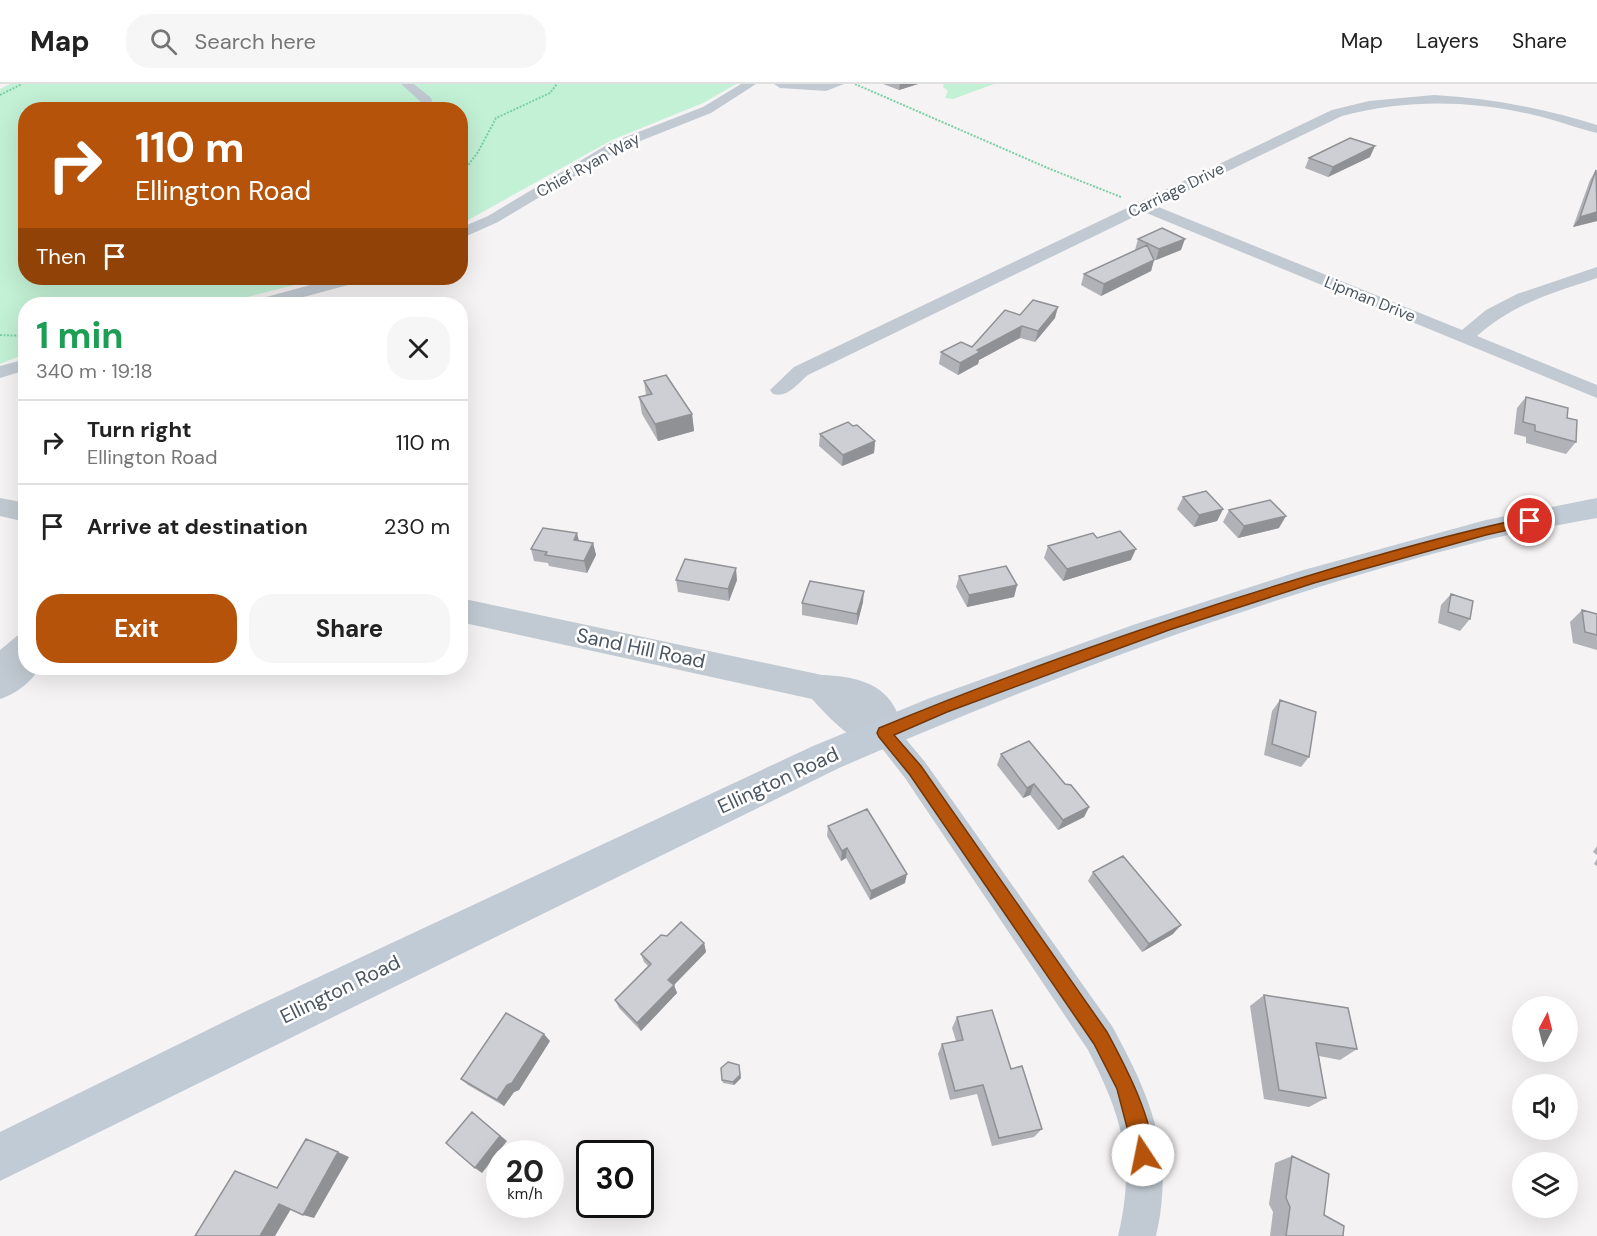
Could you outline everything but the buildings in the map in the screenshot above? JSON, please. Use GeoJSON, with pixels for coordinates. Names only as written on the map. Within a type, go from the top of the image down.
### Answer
{"type":"FeatureCollection","features":[{"type":"Feature","properties":{"kind":"main road","name":"Ellington Road"},"geometry":{"type":"LineString","coordinates":[[0,1157],[365,977],[826,757],[942,708],[1123,641],[1311,579],[1486,531],[1597,508]]}},
{"type":"Feature","properties":{"kind":"street"},"geometry":{"type":"LineString","coordinates":[[407,84],[426,100],[425,102]]}},
{"type":"Feature","properties":{"kind":"street","name":"Chief Ryan Way"},"geometry":{"type":"LineString","coordinates":[[468,230],[493,219],[615,146],[707,111],[750,84]]}},
{"type":"Feature","properties":{"kind":"street"},"geometry":{"type":"LineString","coordinates":[[780,84],[825,87],[838,84]]}},
{"type":"Feature","properties":{"kind":"street","name":"Carriage Drive"},"geometry":{"type":"LineString","coordinates":[[780,390],[801,371],[1337,113],[1365,104],[1408,99],[1458,101],[1518,108],[1597,129]]}},
{"type":"Feature","properties":{"kind":"street","name":"Lipman Drive"},"geometry":{"type":"LineString","coordinates":[[1143,206],[1597,392]]}},
{"type":"Feature","properties":{"kind":"street"},"geometry":{"type":"LineString","coordinates":[[1465,337],[1492,314],[1523,298],[1597,272]]}},
{"type":"Feature","properties":{"kind":"street"},"geometry":{"type":"LineString","coordinates":[[286,297],[328,285]]}},
{"type":"Feature","properties":{"kind":"street"},"geometry":{"type":"LineString","coordinates":[[0,372],[18,366]]}},
{"type":"Feature","properties":{"kind":"street"},"geometry":{"type":"LineString","coordinates":[[0,507],[18,511]]}},
{"type":"Feature","properties":{"kind":"street","name":"Sand Hill Road"},"geometry":{"type":"LineString","coordinates":[[468,612],[822,688],[857,723],[884,733]]}},
{"type":"Feature","properties":{"kind":"street"},"geometry":{"type":"LineString","coordinates":[[0,665],[18,650]]}},
{"type":"Feature","properties":{"kind":"street"},"geometry":{"type":"LineString","coordinates":[[0,689],[18,674]]}},
{"type":"Feature","properties":{"kind":"street"},"geometry":{"type":"LineString","coordinates":[[884,733],[915,770],[1100,1038],[1125,1085],[1136,1118],[1143,1155],[1145,1195],[1137,1236]]}},
{"type":"Feature","properties":{"kind":"path"},"geometry":{"type":"LineString","coordinates":[[0,95],[22,84]]}},
{"type":"Feature","properties":{"kind":"path"},"geometry":{"type":"LineString","coordinates":[[468,165],[478,152],[496,118],[550,93],[557,84]]}},
{"type":"Feature","properties":{"kind":"path"},"geometry":{"type":"LineString","coordinates":[[854,84],[1143,206]]}},
{"type":"Feature","properties":{"kind":"path"},"geometry":{"type":"LineString","coordinates":[[0,335],[18,336]]}},
{"type":"Feature","properties":{"kind":"green space"},"geometry":{"type":"Polygon","coordinates":[[[10,84],[736,84],[703,103],[612,140],[468,220],[468,102],[18,102],[18,285],[295,285],[247,297],[18,297],[18,357],[0,364],[0,89],[10,84]]]}},
{"type":"Feature","properties":{"kind":"green space"},"geometry":{"type":"Polygon","coordinates":[[[944,84],[994,84],[953,99],[945,98],[948,91],[943,87],[944,84]]]}},
{"type":"Feature","properties":{"kind":"route"},"geometry":{"type":"LineString","coordinates":[[1143,1155],[1136,1118],[1125,1085],[1100,1038],[915,770],[884,733],[942,708],[1164,627],[1311,579],[1530,521]]}}]}
